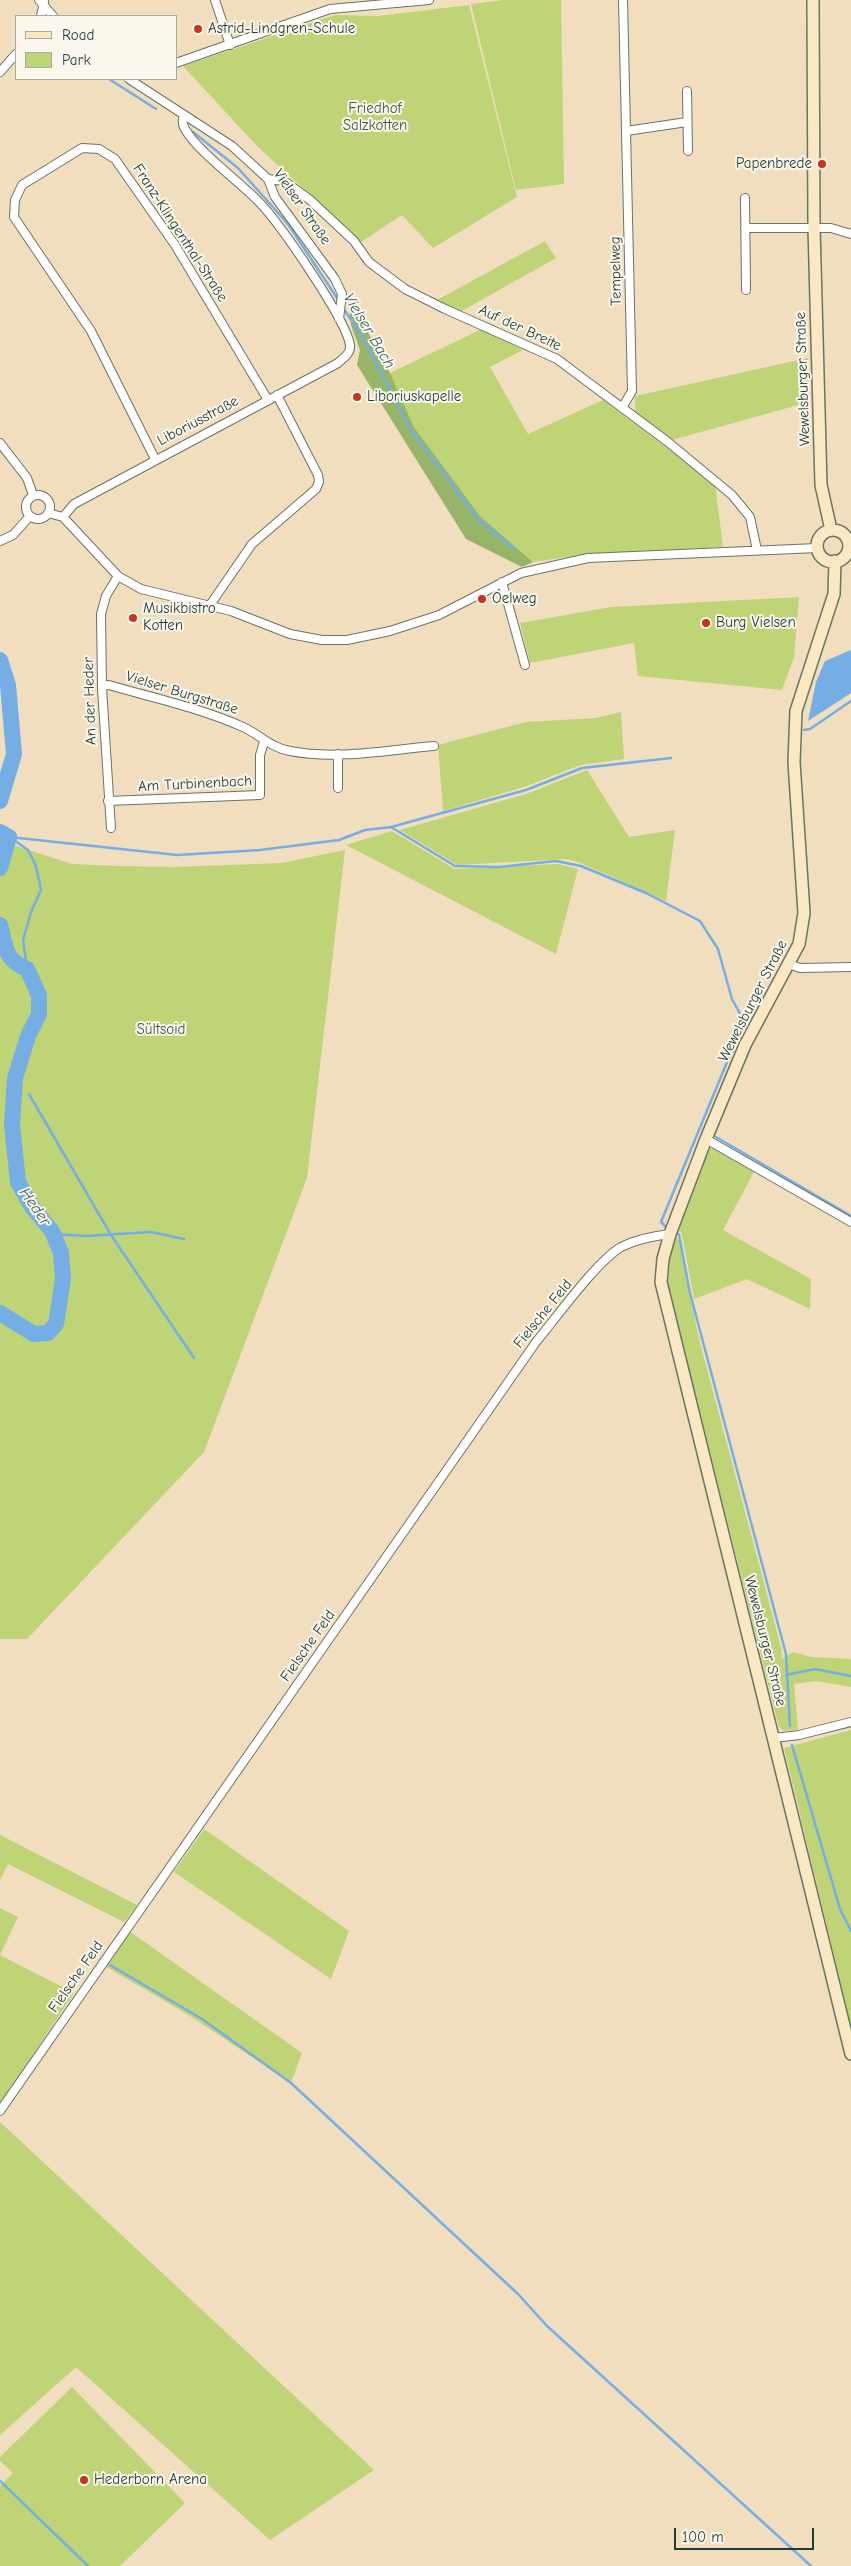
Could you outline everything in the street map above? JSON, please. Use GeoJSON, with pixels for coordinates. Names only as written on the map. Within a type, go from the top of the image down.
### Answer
{"type":"FeatureCollection","features":[{"type":"Feature","properties":{"kind":"main road","name":"Wewelsburger Straße"},"geometry":{"type":"LineString","coordinates":[[813,0],[814,227],[821,485],[831,530]]}},
{"type":"Feature","properties":{"kind":"main road"},"geometry":{"type":"LineString","coordinates":[[831,530],[843,534],[849,545],[847,553],[842,559],[835,561],[826,560],[817,548],[819,538],[831,530]]}},
{"type":"Feature","properties":{"kind":"main road","name":"Wewelsburger Straße"},"geometry":{"type":"LineString","coordinates":[[835,561],[834,594],[796,712],[794,762],[804,913],[799,944],[745,1045],[706,1139],[670,1234],[663,1259],[661,1282],[851,2054]]}},
{"type":"Feature","properties":{"kind":"street"},"geometry":{"type":"LineString","coordinates":[[215,0],[230,45]]}},
{"type":"Feature","properties":{"kind":"street"},"geometry":{"type":"LineString","coordinates":[[178,62],[330,9],[429,0]]}},
{"type":"Feature","properties":{"kind":"street","name":"Tempelweg"},"geometry":{"type":"LineString","coordinates":[[622,408],[632,391],[623,0]]}},
{"type":"Feature","properties":{"kind":"street"},"geometry":{"type":"LineString","coordinates":[[41,15],[42,1]]}},
{"type":"Feature","properties":{"kind":"street"},"geometry":{"type":"LineString","coordinates":[[42,1],[52,15]]}},
{"type":"Feature","properties":{"kind":"street"},"geometry":{"type":"LineString","coordinates":[[0,72],[15,55]]}},
{"type":"Feature","properties":{"kind":"street","name":"Vielser Straße"},"geometry":{"type":"LineString","coordinates":[[133,80],[232,146],[268,179],[275,197],[329,268],[342,294],[339,316]]}},
{"type":"Feature","properties":{"kind":"street"},"geometry":{"type":"LineString","coordinates":[[687,91],[688,152]]}},
{"type":"Feature","properties":{"kind":"street","name":"Vielser Straße"},"geometry":{"type":"LineString","coordinates":[[184,115],[182,120],[184,128],[197,145],[260,203],[290,241],[339,316],[350,346],[349,353]]}},
{"type":"Feature","properties":{"kind":"street"},"geometry":{"type":"LineString","coordinates":[[626,131],[687,122]]}},
{"type":"Feature","properties":{"kind":"street","name":"Franz-Klingenthal-Straße"},"geometry":{"type":"LineString","coordinates":[[155,459],[91,331],[14,216],[15,200],[22,185],[82,148],[98,149],[115,159],[175,245],[268,400]]}},
{"type":"Feature","properties":{"kind":"street","name":"Auf der Breite"},"geometry":{"type":"LineString","coordinates":[[268,179],[284,181],[309,199],[354,240],[369,262],[405,289],[557,359],[622,408],[732,495],[750,517],[757,550]]}},
{"type":"Feature","properties":{"kind":"street"},"geometry":{"type":"LineString","coordinates":[[745,198],[746,290]]}},
{"type":"Feature","properties":{"kind":"street"},"geometry":{"type":"LineString","coordinates":[[745,228],[814,227],[831,228],[851,234]]}},
{"type":"Feature","properties":{"kind":"street","name":"Liboriusstraße"},"geometry":{"type":"LineString","coordinates":[[62,517],[74,504],[155,459],[338,363],[349,353]]}},
{"type":"Feature","properties":{"kind":"street"},"geometry":{"type":"LineString","coordinates":[[210,605],[252,544],[316,489],[320,482],[318,474],[277,395]]}},
{"type":"Feature","properties":{"kind":"street"},"geometry":{"type":"LineString","coordinates":[[0,443],[27,478],[34,495]]}},
{"type":"Feature","properties":{"kind":"street"},"geometry":{"type":"LineString","coordinates":[[34,495],[40,495],[47,499],[50,506],[48,513],[40,518],[30,516],[26,511],[26,505],[34,495]]}},
{"type":"Feature","properties":{"kind":"street"},"geometry":{"type":"LineString","coordinates":[[48,513],[62,517],[118,576],[147,590],[210,605],[290,634],[322,640],[348,640],[390,632],[439,615],[521,573],[553,564],[588,558],[817,548]]}},
{"type":"Feature","properties":{"kind":"street"},"geometry":{"type":"LineString","coordinates":[[0,541],[13,535],[30,516]]}},
{"type":"Feature","properties":{"kind":"street","name":"An der Heder"},"geometry":{"type":"LineString","coordinates":[[111,828],[102,686],[101,614],[106,596],[118,576]]}},
{"type":"Feature","properties":{"kind":"street"},"geometry":{"type":"LineString","coordinates":[[502,582],[525,665]]}},
{"type":"Feature","properties":{"kind":"street","name":"Vielser Burgstraße"},"geometry":{"type":"LineString","coordinates":[[102,686],[109,685],[218,718],[245,728],[264,742],[289,751],[338,754],[434,746]]}},
{"type":"Feature","properties":{"kind":"street","name":"Am Turbinenbach"},"geometry":{"type":"LineString","coordinates":[[108,802],[260,795],[260,754],[264,742]]}},
{"type":"Feature","properties":{"kind":"street"},"geometry":{"type":"LineString","coordinates":[[338,754],[338,788]]}},
{"type":"Feature","properties":{"kind":"street"},"geometry":{"type":"LineString","coordinates":[[789,964],[800,968],[851,967]]}},
{"type":"Feature","properties":{"kind":"street"},"geometry":{"type":"LineString","coordinates":[[706,1139],[851,1222]]}},
{"type":"Feature","properties":{"kind":"street","name":"Fielsche Feld"},"geometry":{"type":"LineString","coordinates":[[0,2111],[536,1342],[599,1267],[620,1248],[636,1240],[670,1234]]}},
{"type":"Feature","properties":{"kind":"street"},"geometry":{"type":"LineString","coordinates":[[774,1738],[800,1735],[851,1722]]}},
{"type":"Feature","properties":{"kind":"green space"},"geometry":{"type":"Polygon","coordinates":[[[504,0],[561,0],[564,184],[516,190],[471,4],[504,0]]]}},
{"type":"Feature","properties":{"kind":"green space","name":"Friedhof Salzkotten"},"geometry":{"type":"Polygon","coordinates":[[[469,5],[517,197],[433,248],[402,215],[361,242],[258,147],[183,66],[335,15],[378,16],[469,5]]]}},
{"type":"Feature","properties":{"kind":"green space"},"geometry":{"type":"Polygon","coordinates":[[[545,241],[556,258],[460,312],[437,300],[545,241]]]}},
{"type":"Feature","properties":{"kind":"green space"},"geometry":{"type":"Polygon","coordinates":[[[348,295],[390,373],[414,427],[480,516],[533,562],[522,567],[466,539],[357,365],[360,350],[351,325],[348,295]]]}},
{"type":"Feature","properties":{"kind":"green space"},"geometry":{"type":"Polygon","coordinates":[[[482,329],[523,350],[490,367],[528,434],[603,400],[715,484],[723,547],[587,554],[533,562],[480,516],[414,427],[390,373],[482,329]]]}},
{"type":"Feature","properties":{"kind":"green space"},"geometry":{"type":"Polygon","coordinates":[[[808,358],[809,402],[672,440],[635,413],[635,396],[808,358]]]}},
{"type":"Feature","properties":{"kind":"green space"},"geometry":{"type":"Polygon","coordinates":[[[799,597],[794,657],[782,690],[638,676],[634,643],[530,663],[520,623],[611,607],[799,597]]]}},
{"type":"Feature","properties":{"kind":"green space"},"geometry":{"type":"Polygon","coordinates":[[[621,712],[624,759],[581,765],[524,787],[443,811],[438,745],[526,722],[595,718],[621,712]]]}},
{"type":"Feature","properties":{"kind":"green space"},"geometry":{"type":"Polygon","coordinates":[[[587,770],[629,837],[675,830],[666,901],[583,864],[567,859],[457,865],[400,830],[526,794],[587,770]]]}},
{"type":"Feature","properties":{"kind":"green space"},"geometry":{"type":"Polygon","coordinates":[[[392,831],[455,869],[558,864],[578,869],[556,954],[346,845],[392,831]]]}},
{"type":"Feature","properties":{"kind":"green space","name":"Sültsoid"},"geometry":{"type":"Polygon","coordinates":[[[0,841],[72,864],[118,866],[174,867],[282,863],[345,850],[307,1178],[204,1452],[27,1639],[0,1639],[0,841]]]}},
{"type":"Feature","properties":{"kind":"green space"},"geometry":{"type":"Polygon","coordinates":[[[713,1148],[755,1170],[723,1230],[811,1279],[810,1309],[747,1279],[694,1299],[683,1240],[681,1232],[677,1230],[707,1150],[713,1148]]]}},
{"type":"Feature","properties":{"kind":"green space"},"geometry":{"type":"Polygon","coordinates":[[[675,1236],[679,1240],[699,1339],[781,1647],[782,1659],[793,1652],[811,1657],[851,1659],[851,1687],[816,1681],[794,1684],[798,1729],[784,1731],[779,1727],[668,1285],[670,1253],[675,1236]]]}},
{"type":"Feature","properties":{"kind":"green space"},"geometry":{"type":"Polygon","coordinates":[[[851,1730],[851,2026],[784,1748],[851,1730]]]}},
{"type":"Feature","properties":{"kind":"green space"},"geometry":{"type":"Polygon","coordinates":[[[204,1829],[349,1931],[331,1979],[174,1872],[204,1829]]]}},
{"type":"Feature","properties":{"kind":"green space"},"geometry":{"type":"Polygon","coordinates":[[[0,1835],[137,1905],[124,1922],[8,1864],[0,1880],[0,1835]]]}},
{"type":"Feature","properties":{"kind":"green space"},"geometry":{"type":"Polygon","coordinates":[[[0,1908],[18,1917],[0,1955],[0,1908]]]}},
{"type":"Feature","properties":{"kind":"green space"},"geometry":{"type":"Polygon","coordinates":[[[129,1931],[302,2053],[291,2083],[190,2016],[105,1966],[129,1931]]]}},
{"type":"Feature","properties":{"kind":"green space"},"geometry":{"type":"Polygon","coordinates":[[[0,1955],[74,1993],[0,2104],[0,1955]]]}},
{"type":"Feature","properties":{"kind":"green space"},"geometry":{"type":"Polygon","coordinates":[[[0,2122],[374,2470],[270,2540],[76,2367],[0,2435],[0,2122]]]}},
{"type":"Feature","properties":{"kind":"green space","name":"Hederborn Arena"},"geometry":{"type":"Polygon","coordinates":[[[72,2387],[185,2503],[120,2566],[0,2566],[0,2486],[13,2473],[0,2461],[0,2457],[72,2387]]]}},
{"type":"Feature","properties":{"kind":"water"},"geometry":{"type":"Polygon","coordinates":[[[851,650],[851,693],[808,721],[816,682],[825,661],[851,650]]]}},
{"type":"Feature","properties":{"kind":"waterway","name":"Vielser Bach"},"geometry":{"type":"LineString","coordinates":[[111,80],[156,109]]}},
{"type":"Feature","properties":{"kind":"waterway","name":"Vielser Bach"},"geometry":{"type":"LineString","coordinates":[[193,132],[238,168],[288,224],[339,301]]}},
{"type":"Feature","properties":{"kind":"waterway","name":"Vielser Bach"},"geometry":{"type":"LineString","coordinates":[[343,308],[361,334],[411,430],[478,519],[514,549]]}},
{"type":"Feature","properties":{"kind":"waterway","name":"Heder"},"geometry":{"type":"LineString","coordinates":[[0,660],[8,685],[14,754],[0,801]]}},
{"type":"Feature","properties":{"kind":"waterway"},"geometry":{"type":"LineString","coordinates":[[804,730],[810,729],[851,701]]}},
{"type":"Feature","properties":{"kind":"waterway"},"geometry":{"type":"LineString","coordinates":[[391,827],[526,790],[582,768],[671,758]]}},
{"type":"Feature","properties":{"kind":"waterway"},"geometry":{"type":"LineString","coordinates":[[9,837],[177,855],[260,850],[339,840],[365,830],[391,827],[455,866],[499,867],[556,861],[581,866],[646,893],[700,921],[718,949],[732,999],[744,1021],[661,1222],[665,1226]]}},
{"type":"Feature","properties":{"kind":"waterway","name":"Heder"},"geometry":{"type":"LineString","coordinates":[[0,832],[9,837],[0,868]]}},
{"type":"Feature","properties":{"kind":"waterway","name":"Heder"},"geometry":{"type":"LineString","coordinates":[[11,838],[28,850],[36,866],[41,890],[31,912],[23,940],[27,969]]}},
{"type":"Feature","properties":{"kind":"waterway","name":"Heder"},"geometry":{"type":"LineString","coordinates":[[0,925],[10,957],[27,969],[39,995],[39,1014],[28,1036],[15,1078],[12,1125],[18,1182],[32,1207],[52,1231],[61,1253],[63,1279],[56,1324],[48,1333],[34,1334],[0,1313]]}},
{"type":"Feature","properties":{"kind":"waterway"},"geometry":{"type":"LineString","coordinates":[[29,1094],[111,1235],[194,1358]]}},
{"type":"Feature","properties":{"kind":"waterway"},"geometry":{"type":"LineString","coordinates":[[716,1137],[851,1216]]}},
{"type":"Feature","properties":{"kind":"waterway"},"geometry":{"type":"LineString","coordinates":[[54,1234],[86,1236],[151,1232],[184,1239]]}},
{"type":"Feature","properties":{"kind":"waterway"},"geometry":{"type":"LineString","coordinates":[[677,1233],[679,1235],[690,1293],[786,1654],[790,1726]]}},
{"type":"Feature","properties":{"kind":"waterway"},"geometry":{"type":"LineString","coordinates":[[786,1675],[815,1669],[851,1676]]}},
{"type":"Feature","properties":{"kind":"waterway"},"geometry":{"type":"LineString","coordinates":[[792,1745],[840,1909],[851,1931]]}},
{"type":"Feature","properties":{"kind":"waterway"},"geometry":{"type":"LineString","coordinates":[[110,1965],[202,2019],[291,2083],[518,2294],[547,2326],[811,2566]]}},
{"type":"Feature","properties":{"kind":"waterway"},"geometry":{"type":"LineString","coordinates":[[0,2481],[88,2566]]}},
{"type":"Feature","properties":{"kind":"place","name":"Astrid-Lindgren-Schule"},"geometry":{"type":"Point","coordinates":[198,29]}},
{"type":"Feature","properties":{"kind":"place","name":"Papenbrede"},"geometry":{"type":"Point","coordinates":[822,164]}},
{"type":"Feature","properties":{"kind":"place","name":"Liboriuskapelle"},"geometry":{"type":"Point","coordinates":[357,397]}},
{"type":"Feature","properties":{"kind":"place","name":"Oelweg"},"geometry":{"type":"Point","coordinates":[482,599]}},
{"type":"Feature","properties":{"kind":"place","name":"Musikbistro Kotten"},"geometry":{"type":"Point","coordinates":[133,618]}},
{"type":"Feature","properties":{"kind":"place","name":"Burg Vielsen"},"geometry":{"type":"Point","coordinates":[706,623]}},
{"type":"Feature","properties":{"kind":"place","name":"Hederborn Arena"},"geometry":{"type":"Point","coordinates":[84,2480]}}]}
